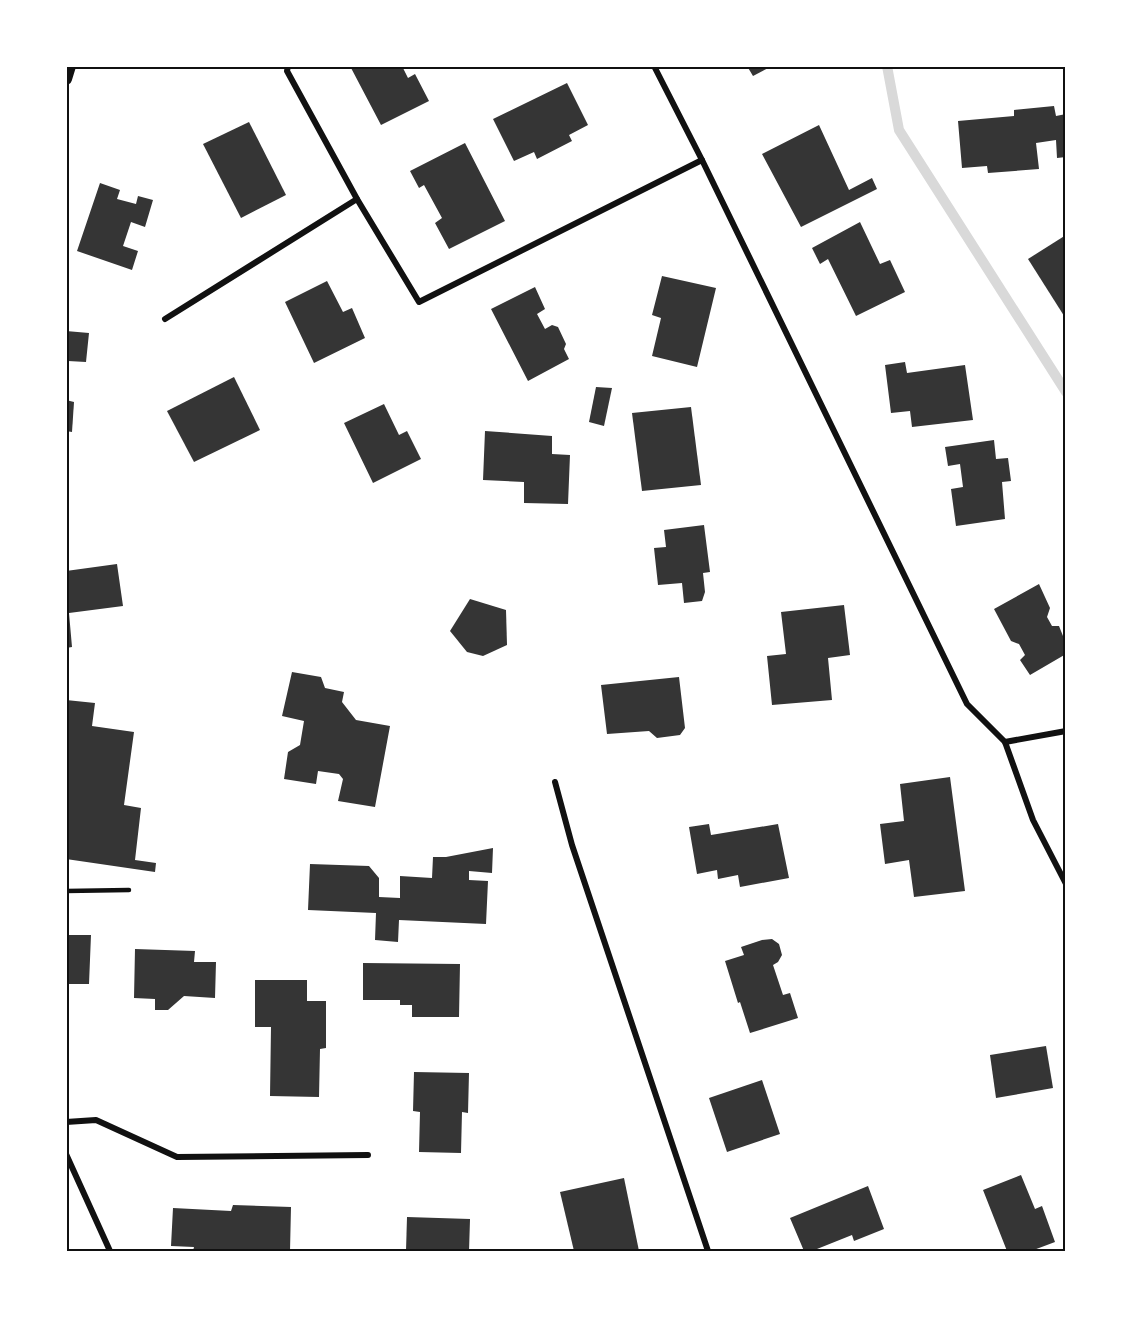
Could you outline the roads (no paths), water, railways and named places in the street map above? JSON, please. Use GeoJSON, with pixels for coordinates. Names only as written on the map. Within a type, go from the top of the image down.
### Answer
{"type":"FeatureCollection","features":[{"type":"Feature","properties":{"kind":"main road"},"geometry":{"type":"LineString","coordinates":[[66,79],[70,66]]}},
{"type":"Feature","properties":{"kind":"street"},"geometry":{"type":"LineString","coordinates":[[288,66],[287,72],[357,199],[419,302],[702,160]]}},
{"type":"Feature","properties":{"kind":"street"},"geometry":{"type":"LineString","coordinates":[[654,66],[967,704],[1005,742],[1033,820],[1066,884]]}},
{"type":"Feature","properties":{"kind":"street"},"geometry":{"type":"LineString","coordinates":[[165,319],[357,199]]}},
{"type":"Feature","properties":{"kind":"street"},"geometry":{"type":"LineString","coordinates":[[1005,742],[1066,731]]}},
{"type":"Feature","properties":{"kind":"street"},"geometry":{"type":"LineString","coordinates":[[555,782],[572,845],[708,1251]]}},
{"type":"Feature","properties":{"kind":"street"},"geometry":{"type":"LineString","coordinates":[[66,1122],[96,1120],[177,1157],[369,1155]]}},
{"type":"Feature","properties":{"kind":"street"},"geometry":{"type":"LineString","coordinates":[[66,1154],[110,1251]]}},
{"type":"Feature","properties":{"kind":"lane"},"geometry":{"type":"LineString","coordinates":[[66,891],[129,890]]}},
{"type":"Feature","properties":{"kind":"waterway"},"geometry":{"type":"LineString","coordinates":[[887,66],[899,130],[1066,392]]}}]}
